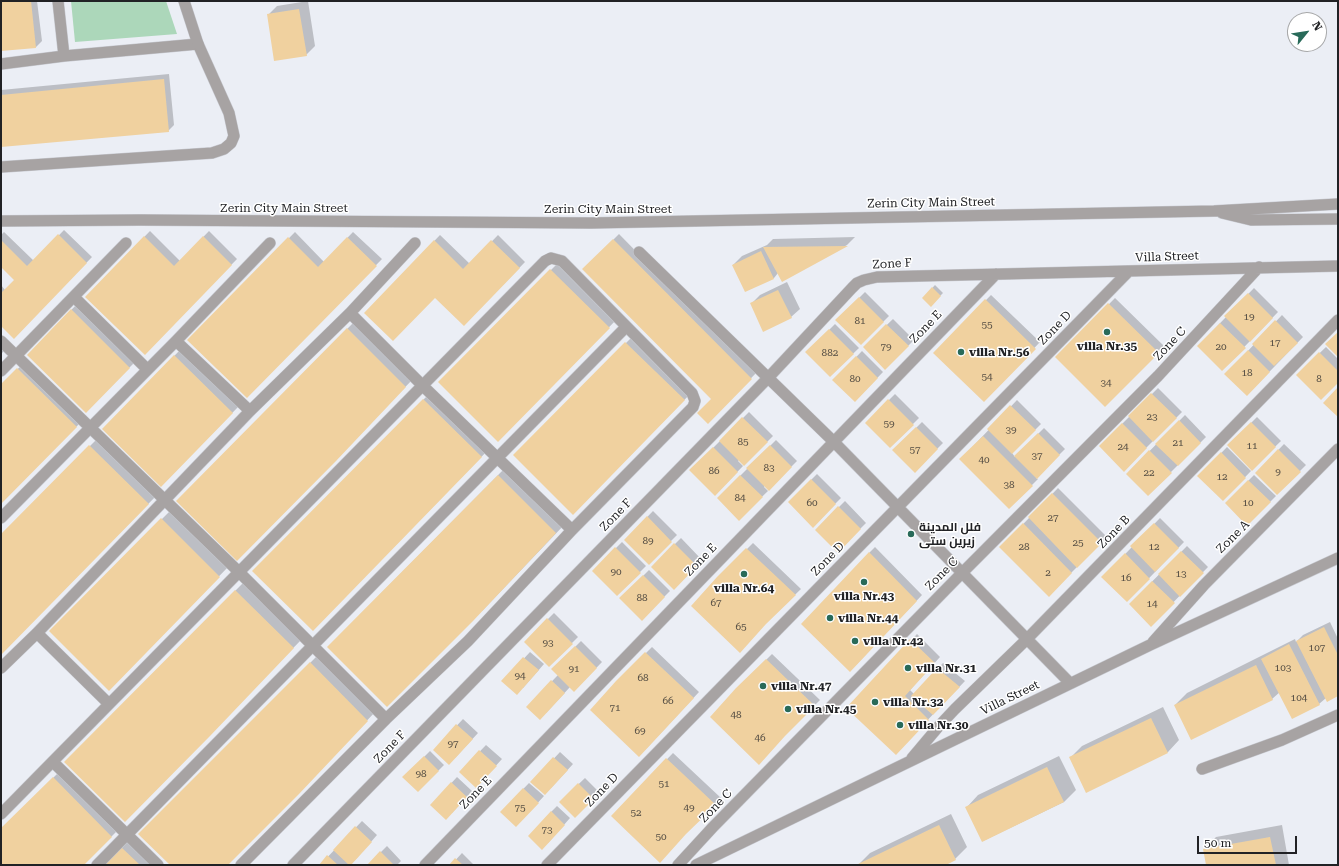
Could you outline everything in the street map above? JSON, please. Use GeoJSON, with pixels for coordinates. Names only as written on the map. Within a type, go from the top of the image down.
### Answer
{"type":"FeatureCollection","features":[{"type":"Feature","properties":{"kind":"street"},"geometry":{"type":"LineString","coordinates":[[58,1],[64,56]]}},
{"type":"Feature","properties":{"kind":"street"},"geometry":{"type":"LineString","coordinates":[[1,167],[212,153],[224,149],[231,143],[234,136],[229,113],[198,44],[184,1]]}},
{"type":"Feature","properties":{"kind":"street"},"geometry":{"type":"LineString","coordinates":[[1,64],[64,56],[198,44]]}},
{"type":"Feature","properties":{"kind":"street","name":"Zerin City Main Street"},"geometry":{"type":"LineString","coordinates":[[1,221],[140,220],[591,223],[1214,211],[1338,204]]}},
{"type":"Feature","properties":{"kind":"street","name":"Zerin City Main Street"},"geometry":{"type":"LineString","coordinates":[[1214,211],[1251,220],[1338,219]]}},
{"type":"Feature","properties":{"kind":"street"},"geometry":{"type":"LineString","coordinates":[[1,518],[176,341],[270,242]]}},
{"type":"Feature","properties":{"kind":"street"},"geometry":{"type":"LineString","coordinates":[[1,371],[126,243]]}},
{"type":"Feature","properties":{"kind":"street"},"geometry":{"type":"LineString","coordinates":[[1,668],[37,633],[250,411],[350,313],[416,243]]}},
{"type":"Feature","properties":{"kind":"street"},"geometry":{"type":"LineString","coordinates":[[639,252],[833,442],[896,508],[1070,683]]}},
{"type":"Feature","properties":{"kind":"street"},"geometry":{"type":"LineString","coordinates":[[1,814],[545,262],[551,258],[558,260],[565,264],[692,393],[695,401],[693,407],[572,530],[468,641],[386,718],[242,865]]}},
{"type":"Feature","properties":{"kind":"street","name":"Villa Street"},"geometry":{"type":"LineString","coordinates":[[996,274],[1338,266]]}},
{"type":"Feature","properties":{"kind":"street","name":"Zone C"},"geometry":{"type":"LineString","coordinates":[[678,865],[718,822],[961,574],[1158,376],[1259,267]]}},
{"type":"Feature","properties":{"kind":"street","name":"Zone D"},"geometry":{"type":"LineString","coordinates":[[547,865],[1129,271]]}},
{"type":"Feature","properties":{"kind":"street","name":"Zone F"},"geometry":{"type":"LineString","coordinates":[[293,865],[768,378],[852,288],[864,280],[877,277],[996,274]]}},
{"type":"Feature","properties":{"kind":"street","name":"Zone E"},"geometry":{"type":"LineString","coordinates":[[424,865],[996,274]]}},
{"type":"Feature","properties":{"kind":"street"},"geometry":{"type":"LineString","coordinates":[[74,296],[147,369]]}},
{"type":"Feature","properties":{"kind":"street"},"geometry":{"type":"LineString","coordinates":[[350,313],[572,530]]}},
{"type":"Feature","properties":{"kind":"street","name":"Zone B"},"geometry":{"type":"LineString","coordinates":[[909,762],[939,726],[1026,640],[1338,320]]}},
{"type":"Feature","properties":{"kind":"street"},"geometry":{"type":"LineString","coordinates":[[97,865],[626,327]]}},
{"type":"Feature","properties":{"kind":"street"},"geometry":{"type":"LineString","coordinates":[[1,341],[239,572],[386,718]]}},
{"type":"Feature","properties":{"kind":"street"},"geometry":{"type":"LineString","coordinates":[[176,341],[250,411]]}},
{"type":"Feature","properties":{"kind":"street","name":"Zone A"},"geometry":{"type":"LineString","coordinates":[[1150,645],[1204,585],[1338,449]]}},
{"type":"Feature","properties":{"kind":"street","name":"Villa Street"},"geometry":{"type":"LineString","coordinates":[[696,865],[1070,683],[1338,558]]}},
{"type":"Feature","properties":{"kind":"street"},"geometry":{"type":"LineString","coordinates":[[37,633],[109,704]]}},
{"type":"Feature","properties":{"kind":"street"},"geometry":{"type":"LineString","coordinates":[[1202,769],[1282,740],[1338,715]]}},
{"type":"Feature","properties":{"kind":"street"},"geometry":{"type":"LineString","coordinates":[[53,762],[158,865]]}},
{"type":"Feature","properties":{"kind":"green space"},"geometry":{"type":"Polygon","coordinates":[[[71,1],[166,1],[177,34],[75,42],[71,1]]]}},
{"type":"Feature","properties":{"kind":"building"},"geometry":{"type":"Polygon","coordinates":[[[1,1],[31,1],[36,48],[1,51],[1,1]]]}},
{"type":"Feature","properties":{"kind":"building"},"geometry":{"type":"Polygon","coordinates":[[[299,9],[307,56],[274,61],[267,14],[299,9]]]}},
{"type":"Feature","properties":{"kind":"building"},"geometry":{"type":"Polygon","coordinates":[[[164,79],[169,132],[1,147],[1,95],[164,79]]]}},
{"type":"Feature","properties":{"kind":"building"},"geometry":{"type":"Polygon","coordinates":[[[58,234],[87,263],[14,339],[1,326],[1,293],[14,280],[1,267],[1,240],[27,266],[58,234]]]}},
{"type":"Feature","properties":{"kind":"building"},"geometry":{"type":"Polygon","coordinates":[[[144,236],[174,266],[203,236],[232,265],[145,355],[85,297],[144,236]]]}},
{"type":"Feature","properties":{"kind":"building"},"geometry":{"type":"Polygon","coordinates":[[[288,237],[318,267],[347,237],[377,266],[247,398],[187,340],[288,237]]]}},
{"type":"Feature","properties":{"kind":"building"},"geometry":{"type":"Polygon","coordinates":[[[613,239],[752,379],[708,424],[697,413],[711,399],[582,269],[613,239]]]}},
{"type":"Feature","properties":{"kind":"building"},"geometry":{"type":"Polygon","coordinates":[[[434,240],[463,269],[491,240],[520,268],[464,326],[435,298],[393,341],[364,313],[434,240]]]}},
{"type":"Feature","properties":{"kind":"building"},"geometry":{"type":"Polygon","coordinates":[[[848,246],[782,282],[763,247],[848,246]]]}},
{"type":"Feature","properties":{"kind":"building"},"geometry":{"type":"Polygon","coordinates":[[[761,251],[774,279],[745,292],[732,265],[761,251]]]}},
{"type":"Feature","properties":{"kind":"building"},"geometry":{"type":"Polygon","coordinates":[[[550,269],[610,328],[498,442],[438,382],[550,269]]]}},
{"type":"Feature","properties":{"kind":"building"},"geometry":{"type":"Polygon","coordinates":[[[932,287],[941,296],[931,307],[922,298],[932,287]]]}},
{"type":"Feature","properties":{"kind":"building"},"geometry":{"type":"Polygon","coordinates":[[[778,290],[792,318],[763,332],[750,303],[778,290]]]}},
{"type":"Feature","properties":{"kind":"building"},"geometry":{"type":"Polygon","coordinates":[[[1248,293],[1273,318],[1250,342],[1224,316],[1248,293]]]}},
{"type":"Feature","properties":{"kind":"building"},"geometry":{"type":"Polygon","coordinates":[[[859,297],[884,322],[861,345],[835,320],[859,297]]]}},
{"type":"Feature","properties":{"kind":"building"},"geometry":{"type":"Polygon","coordinates":[[[985,299],[1036,349],[984,402],[933,353],[985,299]]]}},
{"type":"Feature","properties":{"kind":"building"},"geometry":{"type":"Polygon","coordinates":[[[1108,303],[1159,353],[1105,407],[1055,357],[1108,303]]]}},
{"type":"Feature","properties":{"kind":"building"},"geometry":{"type":"Polygon","coordinates":[[[71,309],[130,368],[86,413],[27,355],[71,309]]]}},
{"type":"Feature","properties":{"kind":"building"},"geometry":{"type":"Polygon","coordinates":[[[1275,320],[1298,343],[1274,366],[1252,344],[1275,320]]]}},
{"type":"Feature","properties":{"kind":"building"},"geometry":{"type":"Polygon","coordinates":[[[1220,323],[1246,348],[1222,371],[1197,346],[1220,323]]]}},
{"type":"Feature","properties":{"kind":"building"},"geometry":{"type":"Polygon","coordinates":[[[886,324],[909,346],[885,370],[863,347],[886,324]]]}},
{"type":"Feature","properties":{"kind":"building"},"geometry":{"type":"Polygon","coordinates":[[[347,328],[406,387],[336,461],[237,561],[176,501],[347,328]]]}},
{"type":"Feature","properties":{"kind":"building"},"geometry":{"type":"Polygon","coordinates":[[[829,329],[854,354],[830,377],[805,352],[829,329]]]}},
{"type":"Feature","properties":{"kind":"building"},"geometry":{"type":"Polygon","coordinates":[[[1338,332],[1338,357],[1325,344],[1338,332]]]}},
{"type":"Feature","properties":{"kind":"building"},"geometry":{"type":"Polygon","coordinates":[[[625,342],[685,400],[573,515],[513,455],[625,342]]]}},
{"type":"Feature","properties":{"kind":"building"},"geometry":{"type":"Polygon","coordinates":[[[1248,350],[1270,372],[1247,396],[1224,374],[1248,350]]]}},
{"type":"Feature","properties":{"kind":"building"},"geometry":{"type":"Polygon","coordinates":[[[1319,352],[1338,371],[1338,383],[1321,400],[1296,375],[1319,352]]]}},
{"type":"Feature","properties":{"kind":"building"},"geometry":{"type":"Polygon","coordinates":[[[174,355],[233,413],[161,487],[102,429],[174,355]]]}},
{"type":"Feature","properties":{"kind":"building"},"geometry":{"type":"Polygon","coordinates":[[[856,356],[878,378],[855,402],[832,380],[856,356]]]}},
{"type":"Feature","properties":{"kind":"building"},"geometry":{"type":"Polygon","coordinates":[[[17,368],[77,427],[1,504],[1,384],[17,368]]]}},
{"type":"Feature","properties":{"kind":"building"},"geometry":{"type":"Polygon","coordinates":[[[1338,387],[1338,417],[1323,403],[1338,387]]]}},
{"type":"Feature","properties":{"kind":"building"},"geometry":{"type":"Polygon","coordinates":[[[1151,393],[1177,418],[1153,442],[1128,416],[1151,393]]]}},
{"type":"Feature","properties":{"kind":"building"},"geometry":{"type":"Polygon","coordinates":[[[423,399],[482,457],[313,631],[252,571],[423,399]]]}},
{"type":"Feature","properties":{"kind":"building"},"geometry":{"type":"Polygon","coordinates":[[[888,399],[914,425],[890,448],[865,423],[888,399]]]}},
{"type":"Feature","properties":{"kind":"building"},"geometry":{"type":"Polygon","coordinates":[[[1010,405],[1036,430],[1012,454],[987,429],[1010,405]]]}},
{"type":"Feature","properties":{"kind":"building"},"geometry":{"type":"Polygon","coordinates":[[[742,417],[768,442],[744,466],[719,441],[742,417]]]}},
{"type":"Feature","properties":{"kind":"building"},"geometry":{"type":"Polygon","coordinates":[[[1179,420],[1201,443],[1178,466],[1155,444],[1179,420]]]}},
{"type":"Feature","properties":{"kind":"building"},"geometry":{"type":"Polygon","coordinates":[[[1251,422],[1276,447],[1252,471],[1227,445],[1251,422]]]}},
{"type":"Feature","properties":{"kind":"building"},"geometry":{"type":"Polygon","coordinates":[[[1122,423],[1147,448],[1124,472],[1099,446],[1122,423]]]}},
{"type":"Feature","properties":{"kind":"building"},"geometry":{"type":"Polygon","coordinates":[[[916,427],[938,449],[915,473],[892,450],[916,427]]]}},
{"type":"Feature","properties":{"kind":"building"},"geometry":{"type":"Polygon","coordinates":[[[1038,433],[1060,455],[1037,479],[1014,456],[1038,433]]]}},
{"type":"Feature","properties":{"kind":"building"},"geometry":{"type":"Polygon","coordinates":[[[983,436],[1033,486],[1009,509],[959,459],[983,436]]]}},
{"type":"Feature","properties":{"kind":"building"},"geometry":{"type":"Polygon","coordinates":[[[89,445],[149,504],[1,655],[1,534],[89,445]]]}},
{"type":"Feature","properties":{"kind":"building"},"geometry":{"type":"Polygon","coordinates":[[[770,445],[792,467],[769,491],[746,468],[770,445]]]}},
{"type":"Feature","properties":{"kind":"building"},"geometry":{"type":"Polygon","coordinates":[[[713,447],[738,472],[715,496],[689,470],[713,447]]]}},
{"type":"Feature","properties":{"kind":"building"},"geometry":{"type":"Polygon","coordinates":[[[1278,449],[1301,472],[1277,495],[1255,473],[1278,449]]]}},
{"type":"Feature","properties":{"kind":"building"},"geometry":{"type":"Polygon","coordinates":[[[1149,450],[1172,473],[1148,496],[1126,474],[1149,450]]]}},
{"type":"Feature","properties":{"kind":"building"},"geometry":{"type":"Polygon","coordinates":[[[1221,452],[1246,478],[1223,501],[1197,476],[1221,452]]]}},
{"type":"Feature","properties":{"kind":"building"},"geometry":{"type":"Polygon","coordinates":[[[498,475],[556,533],[473,621],[387,707],[327,647],[498,475]]]}},
{"type":"Feature","properties":{"kind":"building"},"geometry":{"type":"Polygon","coordinates":[[[740,475],[763,497],[739,521],[717,498],[740,475]]]}},
{"type":"Feature","properties":{"kind":"building"},"geometry":{"type":"Polygon","coordinates":[[[811,479],[836,504],[813,528],[788,502],[811,479]]]}},
{"type":"Feature","properties":{"kind":"building"},"geometry":{"type":"Polygon","coordinates":[[[1248,480],[1271,502],[1247,526],[1225,503],[1248,480]]]}},
{"type":"Feature","properties":{"kind":"building"},"geometry":{"type":"Polygon","coordinates":[[[1052,493],[1102,543],[1077,568],[1028,517],[1052,493]]]}},
{"type":"Feature","properties":{"kind":"building"},"geometry":{"type":"Polygon","coordinates":[[[838,506],[861,529],[838,553],[815,530],[838,506]]]}},
{"type":"Feature","properties":{"kind":"building"},"geometry":{"type":"Polygon","coordinates":[[[647,516],[672,542],[649,565],[624,540],[647,516]]]}},
{"type":"Feature","properties":{"kind":"building"},"geometry":{"type":"Polygon","coordinates":[[[161,518],[220,577],[109,691],[49,631],[161,518]]]}},
{"type":"Feature","properties":{"kind":"building"},"geometry":{"type":"Polygon","coordinates":[[[1023,523],[1072,573],[1049,597],[999,547],[1023,523]]]}},
{"type":"Feature","properties":{"kind":"building"},"geometry":{"type":"Polygon","coordinates":[[[1154,523],[1179,548],[1155,572],[1130,546],[1154,523]]]}},
{"type":"Feature","properties":{"kind":"building"},"geometry":{"type":"Polygon","coordinates":[[[674,543],[697,566],[674,590],[651,567],[674,543]]]}},
{"type":"Feature","properties":{"kind":"building"},"geometry":{"type":"Polygon","coordinates":[[[615,547],[641,573],[617,596],[592,571],[615,547]]]}},
{"type":"Feature","properties":{"kind":"building"},"geometry":{"type":"Polygon","coordinates":[[[746,548],[796,595],[766,624],[740,653],[691,606],[746,548]]]}},
{"type":"Feature","properties":{"kind":"building"},"geometry":{"type":"Polygon","coordinates":[[[1181,551],[1204,573],[1180,597],[1158,574],[1181,551]]]}},
{"type":"Feature","properties":{"kind":"building"},"geometry":{"type":"Polygon","coordinates":[[[869,552],[917,601],[850,672],[801,624],[869,552]]]}},
{"type":"Feature","properties":{"kind":"building"},"geometry":{"type":"Polygon","coordinates":[[[1125,553],[1150,579],[1127,602],[1101,577],[1125,553]]]}},
{"type":"Feature","properties":{"kind":"building"},"geometry":{"type":"Polygon","coordinates":[[[643,575],[665,597],[642,621],[619,598],[643,575]]]}},
{"type":"Feature","properties":{"kind":"building"},"geometry":{"type":"Polygon","coordinates":[[[1152,581],[1175,603],[1151,627],[1129,604],[1152,581]]]}},
{"type":"Feature","properties":{"kind":"building"},"geometry":{"type":"Polygon","coordinates":[[[235,590],[294,648],[125,822],[64,762],[235,590]]]}},
{"type":"Feature","properties":{"kind":"building"},"geometry":{"type":"Polygon","coordinates":[[[547,618],[573,644],[549,667],[524,642],[547,618]]]}},
{"type":"Feature","properties":{"kind":"building"},"geometry":{"type":"Polygon","coordinates":[[[1324,627],[1338,655],[1338,696],[1327,702],[1296,641],[1324,627]]]}},
{"type":"Feature","properties":{"kind":"building"},"geometry":{"type":"Polygon","coordinates":[[[910,639],[935,663],[905,696],[929,720],[896,755],[846,708],[910,639]]]}},
{"type":"Feature","properties":{"kind":"building"},"geometry":{"type":"Polygon","coordinates":[[[1289,644],[1320,705],[1292,719],[1261,659],[1289,644]]]}},
{"type":"Feature","properties":{"kind":"building"},"geometry":{"type":"Polygon","coordinates":[[[575,646],[597,668],[574,692],[551,669],[575,646]]]}},
{"type":"Feature","properties":{"kind":"building"},"geometry":{"type":"Polygon","coordinates":[[[645,652],[694,698],[639,757],[590,710],[645,652]]]}},
{"type":"Feature","properties":{"kind":"building"},"geometry":{"type":"Polygon","coordinates":[[[523,657],[539,670],[517,695],[501,681],[523,657]]]}},
{"type":"Feature","properties":{"kind":"building"},"geometry":{"type":"Polygon","coordinates":[[[766,659],[815,706],[759,765],[710,717],[736,688],[766,659]]]}},
{"type":"Feature","properties":{"kind":"building"},"geometry":{"type":"Polygon","coordinates":[[[310,662],[368,721],[299,794],[228,865],[170,865],[138,834],[310,662]]]}},
{"type":"Feature","properties":{"kind":"building"},"geometry":{"type":"Polygon","coordinates":[[[1256,665],[1273,700],[1191,740],[1174,705],[1256,665]]]}},
{"type":"Feature","properties":{"kind":"building"},"geometry":{"type":"Polygon","coordinates":[[[937,668],[960,687],[933,715],[911,696],[937,668]]]}},
{"type":"Feature","properties":{"kind":"building"},"geometry":{"type":"Polygon","coordinates":[[[551,680],[565,693],[540,720],[526,707],[551,680]]]}},
{"type":"Feature","properties":{"kind":"building"},"geometry":{"type":"Polygon","coordinates":[[[1151,718],[1168,753],[1086,793],[1069,757],[1151,718]]]}},
{"type":"Feature","properties":{"kind":"building"},"geometry":{"type":"Polygon","coordinates":[[[456,724],[473,739],[449,765],[433,750],[456,724]]]}},
{"type":"Feature","properties":{"kind":"building"},"geometry":{"type":"Polygon","coordinates":[[[479,750],[497,766],[476,788],[459,772],[479,750]]]}},
{"type":"Feature","properties":{"kind":"building"},"geometry":{"type":"Polygon","coordinates":[[[424,756],[439,771],[418,792],[402,777],[424,756]]]}},
{"type":"Feature","properties":{"kind":"building"},"geometry":{"type":"Polygon","coordinates":[[[553,757],[568,770],[545,795],[530,782],[553,757]]]}},
{"type":"Feature","properties":{"kind":"building"},"geometry":{"type":"Polygon","coordinates":[[[666,758],[716,805],[686,834],[660,863],[611,816],[666,758]]]}},
{"type":"Feature","properties":{"kind":"building"},"geometry":{"type":"Polygon","coordinates":[[[1047,767],[1064,802],[982,842],[965,807],[1047,767]]]}},
{"type":"Feature","properties":{"kind":"building"},"geometry":{"type":"Polygon","coordinates":[[[53,777],[112,837],[84,865],[1,865],[1,828],[53,777]]]}},
{"type":"Feature","properties":{"kind":"building"},"geometry":{"type":"Polygon","coordinates":[[[451,782],[467,797],[446,820],[430,805],[451,782]]]}},
{"type":"Feature","properties":{"kind":"building"},"geometry":{"type":"Polygon","coordinates":[[[578,783],[594,799],[575,818],[559,802],[578,783]]]}},
{"type":"Feature","properties":{"kind":"building"},"geometry":{"type":"Polygon","coordinates":[[[523,788],[539,803],[516,827],[500,812],[523,788]]]}},
{"type":"Feature","properties":{"kind":"building"},"geometry":{"type":"Polygon","coordinates":[[[551,811],[565,825],[542,850],[528,836],[551,811]]]}},
{"type":"Feature","properties":{"kind":"building"},"geometry":{"type":"Polygon","coordinates":[[[939,825],[956,860],[946,865],[856,865],[939,825]]]}},
{"type":"Feature","properties":{"kind":"building"},"geometry":{"type":"Polygon","coordinates":[[[355,826],[372,842],[351,865],[349,865],[333,850],[355,826]]]}},
{"type":"Feature","properties":{"kind":"building"},"geometry":{"type":"Polygon","coordinates":[[[1270,837],[1276,865],[1206,865],[1203,849],[1270,837]]]}},
{"type":"Feature","properties":{"kind":"building"},"geometry":{"type":"Polygon","coordinates":[[[121,847],[140,865],[104,865],[121,847]]]}},
{"type":"Feature","properties":{"kind":"building"},"geometry":{"type":"Polygon","coordinates":[[[380,851],[394,865],[367,865],[380,851]]]}},
{"type":"Feature","properties":{"kind":"building"},"geometry":{"type":"Polygon","coordinates":[[[327,855],[338,865],[319,865],[327,855]]]}},
{"type":"Feature","properties":{"kind":"building"},"geometry":{"type":"Polygon","coordinates":[[[455,858],[463,865],[449,865],[455,858]]]}},
{"type":"Feature","properties":{"kind":"place","name":"villa Nr.35"},"geometry":{"type":"Point","coordinates":[1107,332]}},
{"type":"Feature","properties":{"kind":"place","name":"villa Nr.56"},"geometry":{"type":"Point","coordinates":[961,352]}},
{"type":"Feature","properties":{"kind":"place","name":"فلل المدينة زیرین ستی"},"geometry":{"type":"Point","coordinates":[911,534]}},
{"type":"Feature","properties":{"kind":"place","name":"villa Nr.64"},"geometry":{"type":"Point","coordinates":[744,574]}},
{"type":"Feature","properties":{"kind":"place","name":"villa Nr.43"},"geometry":{"type":"Point","coordinates":[864,582]}},
{"type":"Feature","properties":{"kind":"place","name":"villa Nr.44"},"geometry":{"type":"Point","coordinates":[830,618]}},
{"type":"Feature","properties":{"kind":"place","name":"villa Nr.42"},"geometry":{"type":"Point","coordinates":[855,641]}},
{"type":"Feature","properties":{"kind":"place","name":"villa Nr.31"},"geometry":{"type":"Point","coordinates":[908,668]}},
{"type":"Feature","properties":{"kind":"place","name":"villa Nr.47"},"geometry":{"type":"Point","coordinates":[763,686]}},
{"type":"Feature","properties":{"kind":"place","name":"villa Nr.32"},"geometry":{"type":"Point","coordinates":[875,702]}},
{"type":"Feature","properties":{"kind":"place","name":"villa Nr.45"},"geometry":{"type":"Point","coordinates":[788,709]}},
{"type":"Feature","properties":{"kind":"place","name":"villa Nr.30"},"geometry":{"type":"Point","coordinates":[900,725]}}]}
